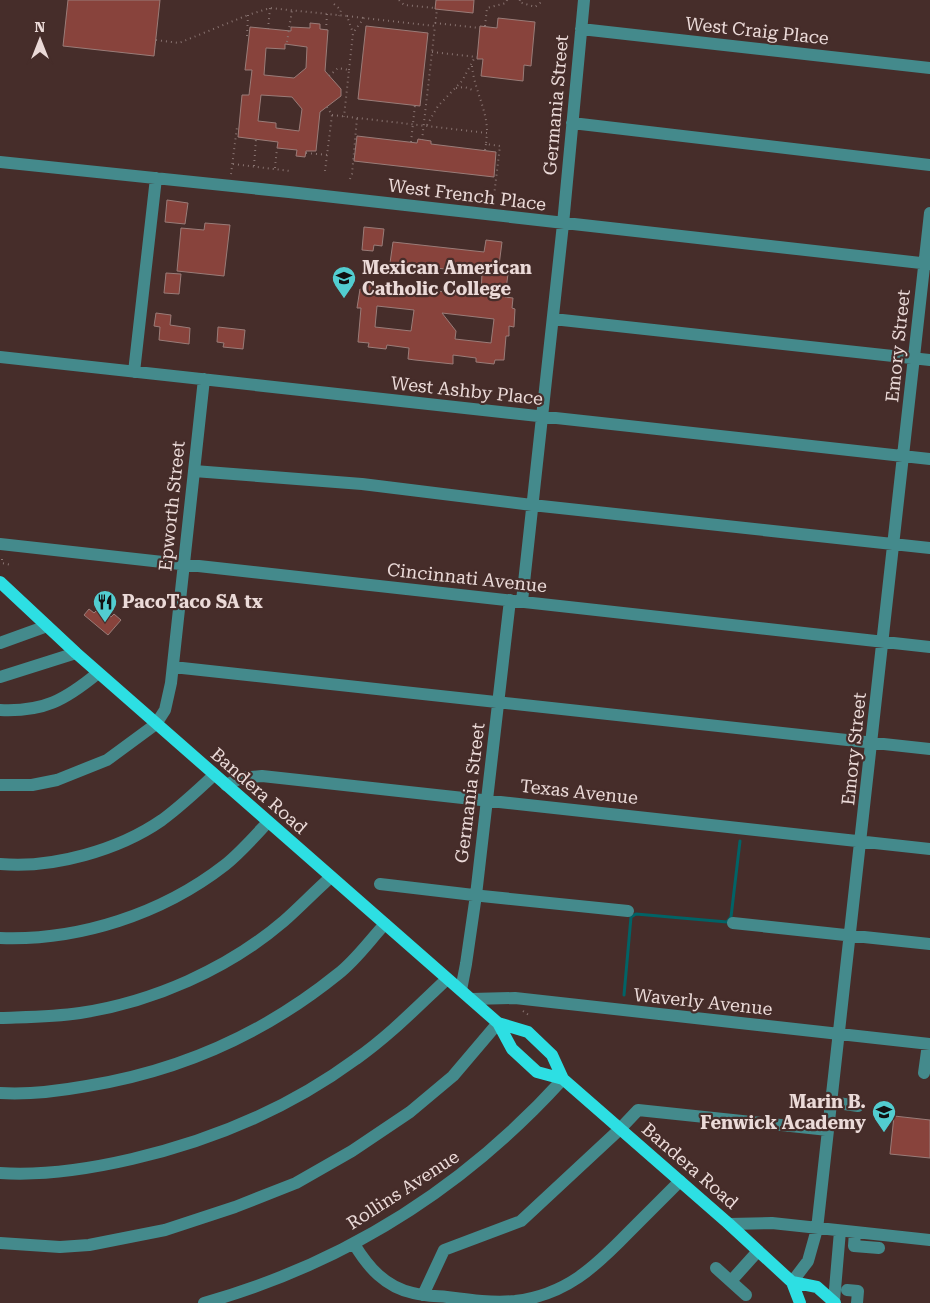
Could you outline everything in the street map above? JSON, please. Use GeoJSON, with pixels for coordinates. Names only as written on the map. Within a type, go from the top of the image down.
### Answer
{"type":"FeatureCollection","features":[{"type":"Feature","properties":{"kind":"main road","name":"Bandera Road"},"geometry":{"type":"LineString","coordinates":[[1,586],[76,654],[498,1023],[512,1050],[537,1072],[563,1079]]}},
{"type":"Feature","properties":{"kind":"main road","name":"Bandera Road"},"geometry":{"type":"LineString","coordinates":[[498,1023],[528,1032],[552,1055],[563,1079],[729,1224],[792,1282],[800,1303]]}},
{"type":"Feature","properties":{"kind":"main road"},"geometry":{"type":"LineString","coordinates":[[792,1282],[817,1287],[834,1302]]}},
{"type":"Feature","properties":{"kind":"street","name":"Germania Street"},"geometry":{"type":"LineString","coordinates":[[461,990],[476,895],[498,703],[532,505],[584,0]]}},
{"type":"Feature","properties":{"kind":"street","name":"West Craig Place"},"geometry":{"type":"LineString","coordinates":[[581,29],[930,68]]}},
{"type":"Feature","properties":{"kind":"street"},"geometry":{"type":"LineString","coordinates":[[572,123],[930,165]]}},
{"type":"Feature","properties":{"kind":"street","name":"West French Place"},"geometry":{"type":"LineString","coordinates":[[0,162],[927,264]]}},
{"type":"Feature","properties":{"kind":"street"},"geometry":{"type":"LineString","coordinates":[[134,372],[156,178]]}},
{"type":"Feature","properties":{"kind":"street","name":"Emory Street"},"geometry":{"type":"LineString","coordinates":[[792,1282],[808,1261],[817,1228],[914,358],[927,264],[930,213]]}},
{"type":"Feature","properties":{"kind":"street"},"geometry":{"type":"LineString","coordinates":[[552,319],[930,360]]}},
{"type":"Feature","properties":{"kind":"street","name":"West Ashby Place"},"geometry":{"type":"LineString","coordinates":[[0,357],[930,458]]}},
{"type":"Feature","properties":{"kind":"street","name":"Epworth Street"},"geometry":{"type":"LineString","coordinates":[[156,724],[168,702],[173,667],[204,379]]}},
{"type":"Feature","properties":{"kind":"street"},"geometry":{"type":"LineString","coordinates":[[194,471],[362,484],[532,505],[930,548]]}},
{"type":"Feature","properties":{"kind":"street","name":"Cincinnati Avenue"},"geometry":{"type":"LineString","coordinates":[[0,544],[930,647]]}},
{"type":"Feature","properties":{"kind":"street"},"geometry":{"type":"LineString","coordinates":[[0,643],[47,626]]}},
{"type":"Feature","properties":{"kind":"street"},"geometry":{"type":"LineString","coordinates":[[0,677],[76,654]]}},
{"type":"Feature","properties":{"kind":"street"},"geometry":{"type":"LineString","coordinates":[[173,667],[930,749]]}},
{"type":"Feature","properties":{"kind":"street"},"geometry":{"type":"LineString","coordinates":[[0,710],[34,709],[45,706],[78,690],[98,673]]}},
{"type":"Feature","properties":{"kind":"street"},"geometry":{"type":"LineString","coordinates":[[0,785],[32,785],[57,780],[83,771],[107,760],[156,724]]}},
{"type":"Feature","properties":{"kind":"street"},"geometry":{"type":"LineString","coordinates":[[0,864],[32,864],[59,860],[112,846],[133,837],[160,821],[186,802],[214,775]]}},
{"type":"Feature","properties":{"kind":"street","name":"Texas Avenue"},"geometry":{"type":"LineString","coordinates":[[226,785],[241,778],[262,776],[930,849]]}},
{"type":"Feature","properties":{"kind":"street"},"geometry":{"type":"LineString","coordinates":[[0,938],[46,937],[98,927],[132,917],[197,884],[225,865],[268,822]]}},
{"type":"Feature","properties":{"kind":"street"},"geometry":{"type":"LineString","coordinates":[[0,1018],[81,1013],[125,1003],[167,989],[208,971],[247,948],[283,922],[331,876]]}},
{"type":"Feature","properties":{"kind":"street"},"geometry":{"type":"LineString","coordinates":[[380,884],[628,911]]}},
{"type":"Feature","properties":{"kind":"street"},"geometry":{"type":"LineString","coordinates":[[733,923],[930,944]]}},
{"type":"Feature","properties":{"kind":"street"},"geometry":{"type":"LineString","coordinates":[[0,1093],[58,1091],[106,1083],[160,1070],[239,1039],[271,1022],[340,973],[385,924]]}},
{"type":"Feature","properties":{"kind":"street"},"geometry":{"type":"LineString","coordinates":[[0,1173],[53,1172],[117,1162],[175,1149],[232,1129],[286,1104],[338,1072],[386,1036],[448,979]]}},
{"type":"Feature","properties":{"kind":"street","name":"Waverly Avenue"},"geometry":{"type":"LineString","coordinates":[[471,999],[515,998],[929,1044]]}},
{"type":"Feature","properties":{"kind":"street"},"geometry":{"type":"LineString","coordinates":[[0,1243],[60,1247],[90,1245],[165,1230],[235,1207],[296,1183],[352,1151],[410,1112],[453,1076],[498,1023]]}},
{"type":"Feature","properties":{"kind":"street"},"geometry":{"type":"LineString","coordinates":[[924,1073],[929,1044]]}},
{"type":"Feature","properties":{"kind":"street","name":"Rollins Avenue"},"geometry":{"type":"LineString","coordinates":[[204,1303],[240,1298],[260,1286],[354,1244],[395,1220],[460,1176],[514,1130],[563,1079]]}},
{"type":"Feature","properties":{"kind":"street"},"geometry":{"type":"LineString","coordinates":[[831,1102],[858,1106]]}},
{"type":"Feature","properties":{"kind":"street"},"geometry":{"type":"LineString","coordinates":[[423,1295],[444,1250],[521,1221],[638,1110],[828,1130]]}},
{"type":"Feature","properties":{"kind":"street"},"geometry":{"type":"LineString","coordinates":[[354,1244],[369,1268],[400,1289],[413,1293],[500,1302],[531,1298],[560,1288],[588,1272],[680,1181]]}},
{"type":"Feature","properties":{"kind":"street"},"geometry":{"type":"LineString","coordinates":[[729,1224],[772,1223],[930,1240]]}},
{"type":"Feature","properties":{"kind":"street"},"geometry":{"type":"LineString","coordinates":[[834,1302],[840,1231]]}},
{"type":"Feature","properties":{"kind":"street"},"geometry":{"type":"LineString","coordinates":[[855,1232],[854,1246],[880,1248]]}},
{"type":"Feature","properties":{"kind":"street"},"geometry":{"type":"LineString","coordinates":[[731,1281],[758,1251]]}},
{"type":"Feature","properties":{"kind":"street"},"geometry":{"type":"LineString","coordinates":[[716,1268],[746,1295]]}},
{"type":"Feature","properties":{"kind":"street"},"geometry":{"type":"LineString","coordinates":[[847,1290],[858,1291],[857,1303]]}},
{"type":"Feature","properties":{"kind":"path"},"geometry":{"type":"LineString","coordinates":[[399,0],[404,4],[436,8],[425,126],[422,140]]}},
{"type":"Feature","properties":{"kind":"path"},"geometry":{"type":"LineString","coordinates":[[485,26],[487,8],[506,3],[507,0]]}},
{"type":"Feature","properties":{"kind":"path"},"geometry":{"type":"LineString","coordinates":[[520,0],[519,2],[535,7],[540,4],[541,0]]}},
{"type":"Feature","properties":{"kind":"path"},"geometry":{"type":"LineString","coordinates":[[334,4],[341,10],[339,16]]}},
{"type":"Feature","properties":{"kind":"path"},"geometry":{"type":"LineString","coordinates":[[268,29],[270,8]]}},
{"type":"Feature","properties":{"kind":"path"},"geometry":{"type":"LineString","coordinates":[[156,40],[179,42],[270,8],[435,26]]}},
{"type":"Feature","properties":{"kind":"path"},"geometry":{"type":"LineString","coordinates":[[287,42],[289,41],[292,10]]}},
{"type":"Feature","properties":{"kind":"path"},"geometry":{"type":"LineString","coordinates":[[326,30],[327,14]]}},
{"type":"Feature","properties":{"kind":"path"},"geometry":{"type":"LineString","coordinates":[[247,36],[248,15]]}},
{"type":"Feature","properties":{"kind":"path"},"geometry":{"type":"LineString","coordinates":[[344,117],[353,33],[347,16]]}},
{"type":"Feature","properties":{"kind":"path"},"geometry":{"type":"LineString","coordinates":[[353,33],[364,18]]}},
{"type":"Feature","properties":{"kind":"path"},"geometry":{"type":"LineString","coordinates":[[435,23],[480,28]]}},
{"type":"Feature","properties":{"kind":"path"},"geometry":{"type":"LineString","coordinates":[[425,126],[438,106],[456,88],[476,57],[432,52]]}},
{"type":"Feature","properties":{"kind":"path"},"geometry":{"type":"LineString","coordinates":[[472,64],[487,132],[485,150]]}},
{"type":"Feature","properties":{"kind":"path"},"geometry":{"type":"LineString","coordinates":[[329,76],[338,68],[349,70]]}},
{"type":"Feature","properties":{"kind":"path"},"geometry":{"type":"LineString","coordinates":[[456,88],[465,87],[477,92]]}},
{"type":"Feature","properties":{"kind":"path"},"geometry":{"type":"LineString","coordinates":[[411,142],[415,105]]}},
{"type":"Feature","properties":{"kind":"path"},"geometry":{"type":"LineString","coordinates":[[326,171],[332,115],[327,107]]}},
{"type":"Feature","properties":{"kind":"path"},"geometry":{"type":"LineString","coordinates":[[332,115],[487,132]]}},
{"type":"Feature","properties":{"kind":"path"},"geometry":{"type":"LineString","coordinates":[[350,178],[352,174],[357,118]]}},
{"type":"Feature","properties":{"kind":"path"},"geometry":{"type":"LineString","coordinates":[[230,186],[236,128]]}},
{"type":"Feature","properties":{"kind":"path"},"geometry":{"type":"LineString","coordinates":[[254,166],[256,139]]}},
{"type":"Feature","properties":{"kind":"path"},"geometry":{"type":"LineString","coordinates":[[486,144],[500,146],[492,216]]}},
{"type":"Feature","properties":{"kind":"path"},"geometry":{"type":"LineString","coordinates":[[275,168],[277,148]]}},
{"type":"Feature","properties":{"kind":"path"},"geometry":{"type":"LineString","coordinates":[[306,153],[328,155]]}},
{"type":"Feature","properties":{"kind":"path"},"geometry":{"type":"LineString","coordinates":[[233,164],[275,168],[290,172]]}},
{"type":"Feature","properties":{"kind":"path"},"geometry":{"type":"LineString","coordinates":[[2,559],[2,563],[11,565]]}},
{"type":"Feature","properties":{"kind":"building"},"geometry":{"type":"Polygon","coordinates":[[[68,0],[160,0],[154,56],[63,46],[68,0]]]}},
{"type":"Feature","properties":{"kind":"building"},"geometry":{"type":"Polygon","coordinates":[[[436,0],[474,0],[473,13],[435,9],[436,0]]]}},
{"type":"Feature","properties":{"kind":"building"},"geometry":{"type":"Polygon","coordinates":[[[498,18],[535,22],[531,66],[524,65],[523,81],[481,76],[483,59],[477,59],[480,26],[497,28],[498,18]]]}},
{"type":"Feature","properties":{"kind":"building"},"geometry":{"type":"Polygon","coordinates":[[[310,23],[320,24],[320,29],[328,30],[325,71],[341,89],[341,96],[320,112],[316,151],[306,151],[305,157],[296,156],[297,150],[277,148],[278,142],[238,137],[242,95],[249,95],[252,70],[245,70],[250,27],[291,31],[291,27],[310,28],[310,23]],[[285,44],[285,49],[266,48],[264,75],[294,78],[306,68],[307,47],[285,44]],[[261,95],[258,121],[276,123],[276,128],[299,131],[302,109],[292,97],[261,95]]]}},
{"type":"Feature","properties":{"kind":"building"},"geometry":{"type":"Polygon","coordinates":[[[366,26],[428,33],[420,106],[358,99],[366,26]]]}},
{"type":"Feature","properties":{"kind":"building"},"geometry":{"type":"Polygon","coordinates":[[[357,136],[417,143],[418,139],[431,141],[431,144],[496,152],[494,177],[354,161],[357,136]]]}},
{"type":"Feature","properties":{"kind":"building"},"geometry":{"type":"Polygon","coordinates":[[[167,200],[188,203],[185,224],[165,222],[167,200]]]}},
{"type":"Feature","properties":{"kind":"building"},"geometry":{"type":"Polygon","coordinates":[[[205,223],[230,225],[224,276],[177,271],[181,228],[204,230],[205,223]]]}},
{"type":"Feature","properties":{"kind":"building"},"geometry":{"type":"Polygon","coordinates":[[[364,227],[384,229],[382,246],[374,245],[373,251],[362,250],[364,227]]]}},
{"type":"Feature","properties":{"kind":"building"},"geometry":{"type":"Polygon","coordinates":[[[486,240],[502,242],[498,273],[508,274],[505,297],[513,298],[512,308],[515,309],[514,327],[509,326],[509,336],[506,336],[504,360],[495,360],[494,364],[476,362],[476,358],[453,355],[453,364],[415,360],[408,359],[409,348],[387,345],[386,349],[368,347],[369,343],[358,342],[361,308],[357,308],[360,289],[365,290],[366,283],[481,296],[482,273],[390,263],[393,242],[484,252],[486,240]],[[377,306],[375,327],[411,331],[414,310],[377,306]],[[442,313],[456,331],[455,339],[491,343],[494,319],[442,313]]]}},
{"type":"Feature","properties":{"kind":"building"},"geometry":{"type":"Polygon","coordinates":[[[166,273],[181,274],[179,294],[164,293],[166,273]]]}},
{"type":"Feature","properties":{"kind":"building"},"geometry":{"type":"Polygon","coordinates":[[[156,313],[171,315],[170,325],[190,328],[189,344],[159,340],[160,327],[154,326],[156,313]]]}},
{"type":"Feature","properties":{"kind":"building"},"geometry":{"type":"Polygon","coordinates":[[[218,327],[245,330],[243,349],[223,347],[224,343],[217,342],[218,327]]]}},
{"type":"Feature","properties":{"kind":"building"},"geometry":{"type":"Polygon","coordinates":[[[89,609],[94,613],[96,611],[101,615],[103,612],[111,617],[114,614],[121,620],[108,635],[84,615],[89,609]]]}},
{"type":"Feature","properties":{"kind":"building"},"geometry":{"type":"Polygon","coordinates":[[[894,1116],[930,1120],[930,1158],[890,1154],[894,1116]]]}},
{"type":"Feature","properties":{"kind":"waterway"},"geometry":{"type":"LineString","coordinates":[[624,995],[631,917],[636,914],[727,922],[731,917],[740,841]]}},
{"type":"Feature","properties":{"kind":"place","name":"Mexican American Catholic College"},"geometry":{"type":"Point","coordinates":[344,299]}},
{"type":"Feature","properties":{"kind":"place","name":"PacoTaco SA tx"},"geometry":{"type":"Point","coordinates":[105,623]}},
{"type":"Feature","properties":{"kind":"place","name":"Marin B. Fenwick Academy"},"geometry":{"type":"Point","coordinates":[884,1133]}}]}
